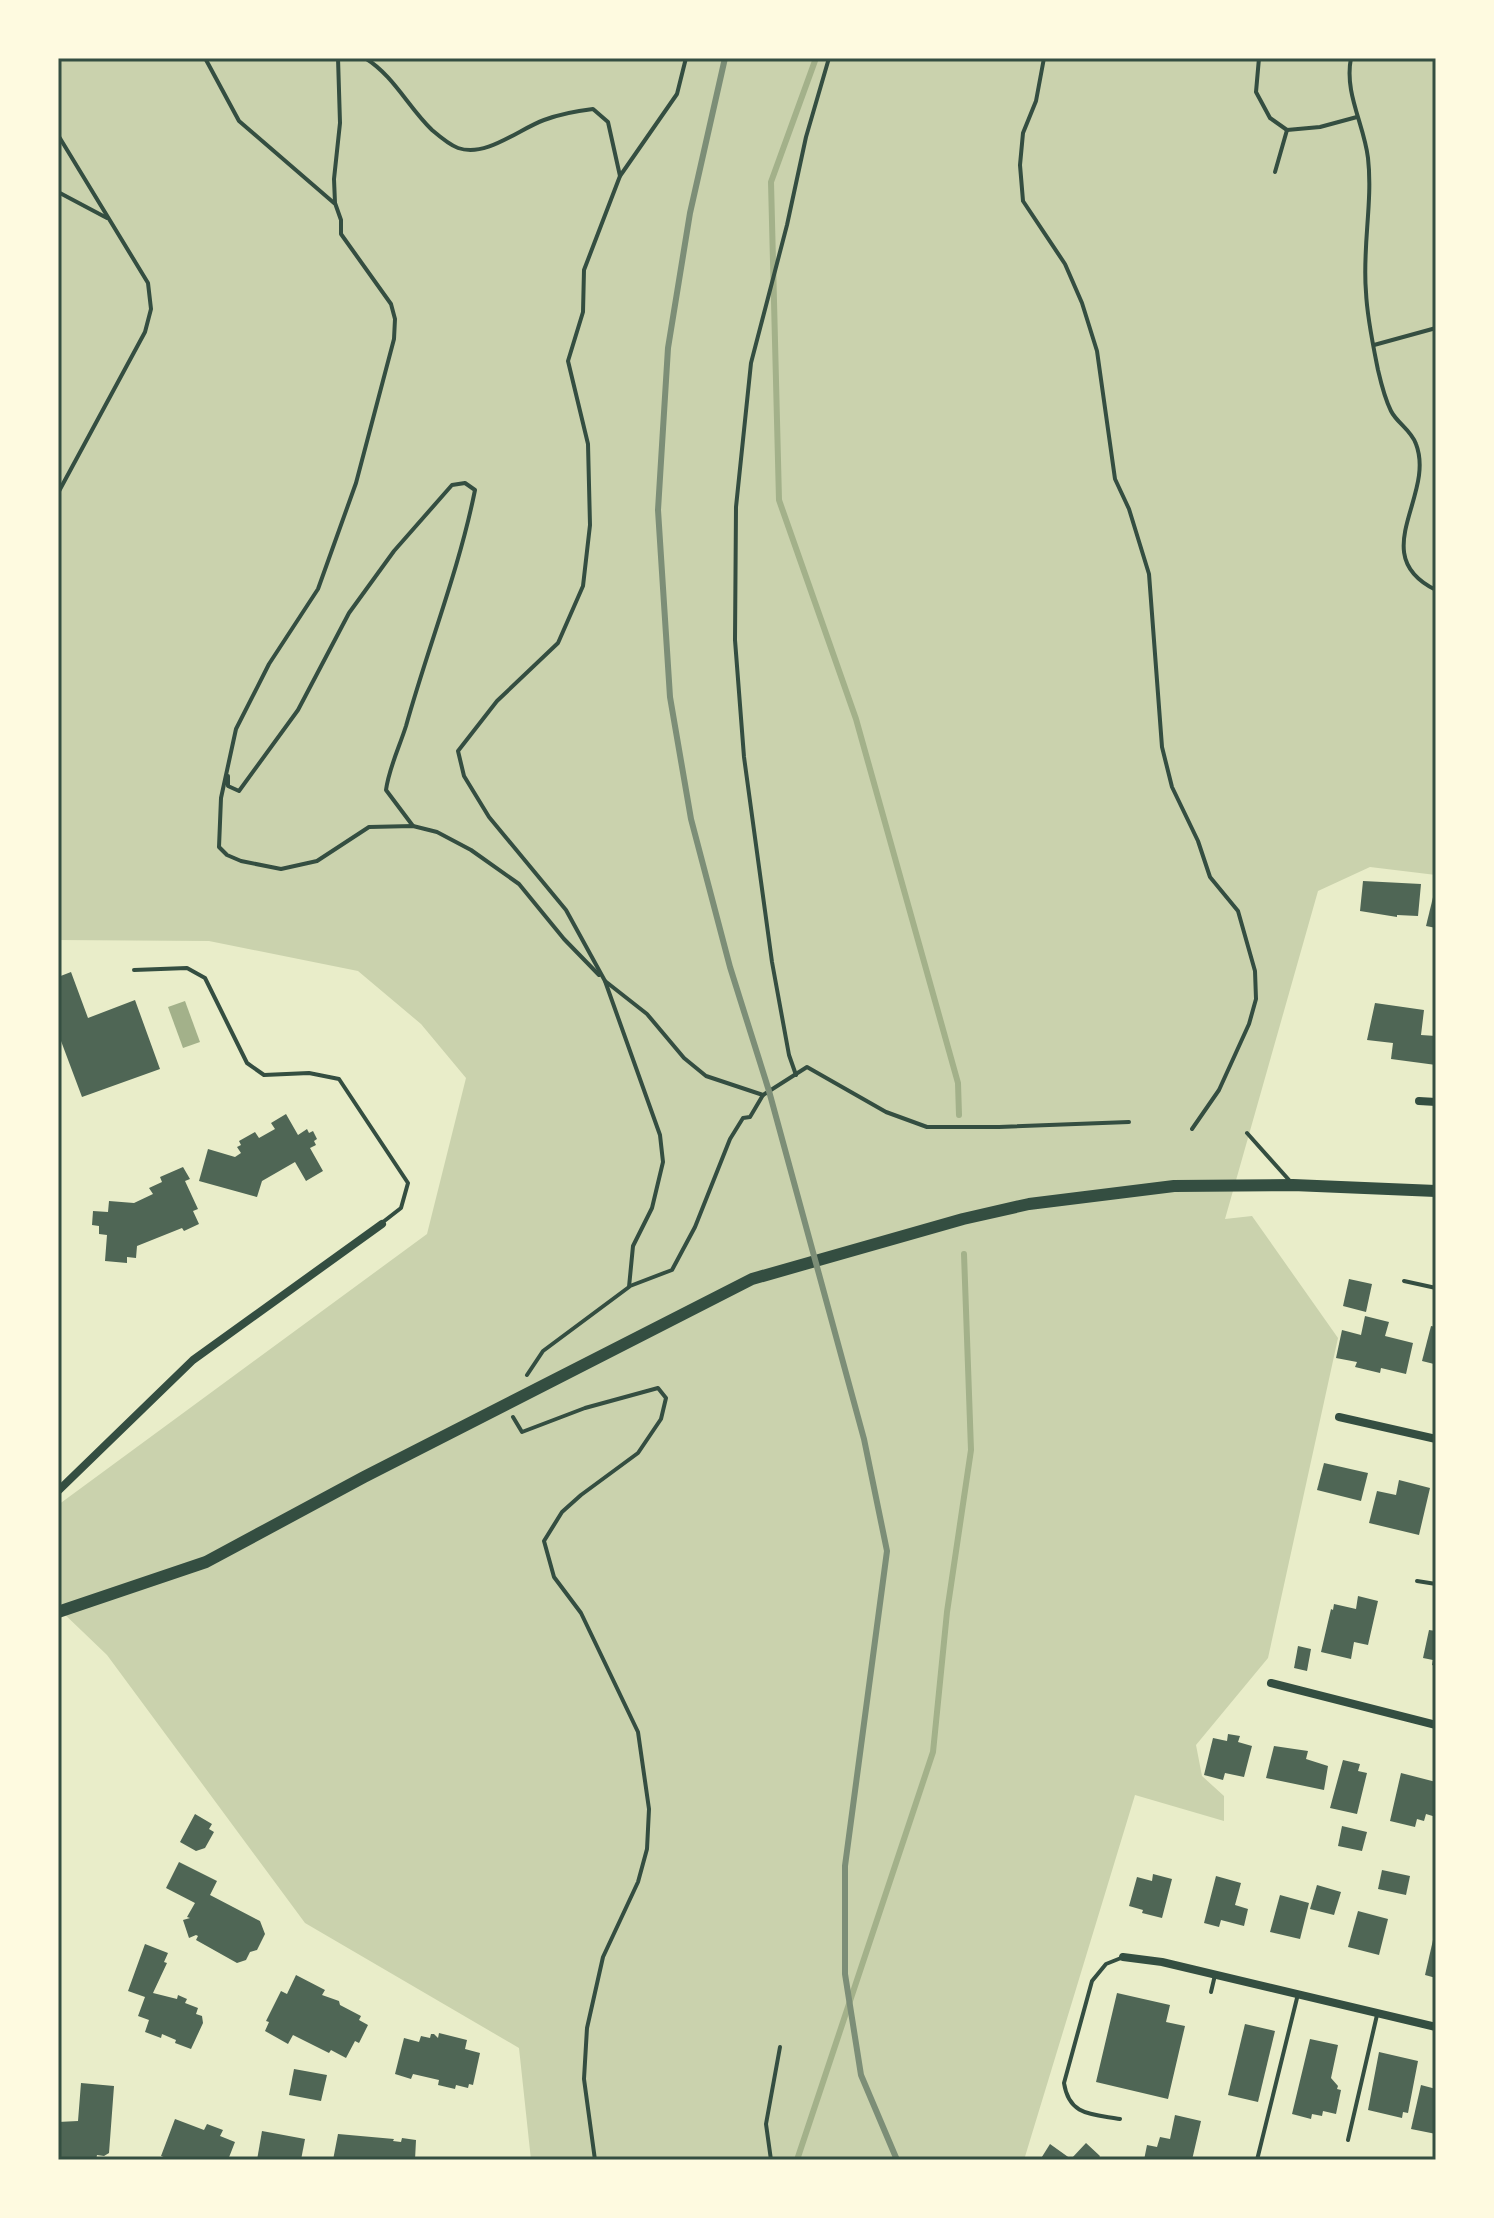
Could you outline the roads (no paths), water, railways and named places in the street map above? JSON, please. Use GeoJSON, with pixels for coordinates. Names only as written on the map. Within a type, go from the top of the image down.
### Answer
{"type":"FeatureCollection","features":[{"type":"Feature","properties":{"kind":"main road"},"geometry":{"type":"LineString","coordinates":[[58,1612],[206,1562],[364,1477],[752,1279],[902,1235],[1029,1204],[1145,1189],[1293,1185],[1436,1191]]}},
{"type":"Feature","properties":{"kind":"street"},"geometry":{"type":"LineString","coordinates":[[1419,1101],[1436,1102]]}},
{"type":"Feature","properties":{"kind":"street"},"geometry":{"type":"LineString","coordinates":[[58,1491],[193,1360],[382,1224]]}},
{"type":"Feature","properties":{"kind":"street"},"geometry":{"type":"LineString","coordinates":[[1339,1417],[1436,1439]]}},
{"type":"Feature","properties":{"kind":"street"},"geometry":{"type":"LineString","coordinates":[[1271,1683],[1436,1725]]}},
{"type":"Feature","properties":{"kind":"street"},"geometry":{"type":"LineString","coordinates":[[1123,1957],[1162,1962],[1436,2027]]}},
{"type":"Feature","properties":{"kind":"lane"},"geometry":{"type":"LineString","coordinates":[[58,135],[148,283],[151,309],[145,332],[58,493]]}},
{"type":"Feature","properties":{"kind":"lane"},"geometry":{"type":"LineString","coordinates":[[58,192],[109,219]]}},
{"type":"Feature","properties":{"kind":"lane"},"geometry":{"type":"LineString","coordinates":[[134,970],[187,968],[205,978],[247,1063],[264,1075],[309,1073],[339,1079],[408,1183],[401,1208],[382,1224]]}},
{"type":"Feature","properties":{"kind":"lane"},"geometry":{"type":"LineString","coordinates":[[1247,1133],[1293,1185]]}},
{"type":"Feature","properties":{"kind":"lane"},"geometry":{"type":"LineString","coordinates":[[1404,1281],[1436,1288]]}},
{"type":"Feature","properties":{"kind":"lane"},"geometry":{"type":"LineString","coordinates":[[1417,1581],[1436,1584]]}},
{"type":"Feature","properties":{"kind":"lane"},"geometry":{"type":"LineString","coordinates":[[1120,2119],[1081,2112],[1066,2097],[1064,2083],[1092,1981],[1106,1964],[1123,1957]]}},
{"type":"Feature","properties":{"kind":"lane"},"geometry":{"type":"LineString","coordinates":[[1211,1992],[1215,1975]]}},
{"type":"Feature","properties":{"kind":"lane"},"geometry":{"type":"LineString","coordinates":[[1257,2160],[1298,1994]]}},
{"type":"Feature","properties":{"kind":"lane"},"geometry":{"type":"LineString","coordinates":[[1348,2140],[1378,2013]]}},
{"type":"Feature","properties":{"kind":"waterway"},"geometry":{"type":"LineString","coordinates":[[816,58],[771,182],[779,500],[856,719],[958,1083],[959,1115]]}},
{"type":"Feature","properties":{"kind":"waterway"},"geometry":{"type":"LineString","coordinates":[[797,2160],[933,1752],[947,1612],[971,1450],[964,1254]]}},
{"type":"Feature","properties":{"kind":"railway"},"geometry":{"type":"LineString","coordinates":[[725,58],[690,213],[668,348],[658,510],[670,697],[691,819],[864,1439],[887,1551],[845,1866],[845,1974],[861,2075],[897,2160]]}}]}
